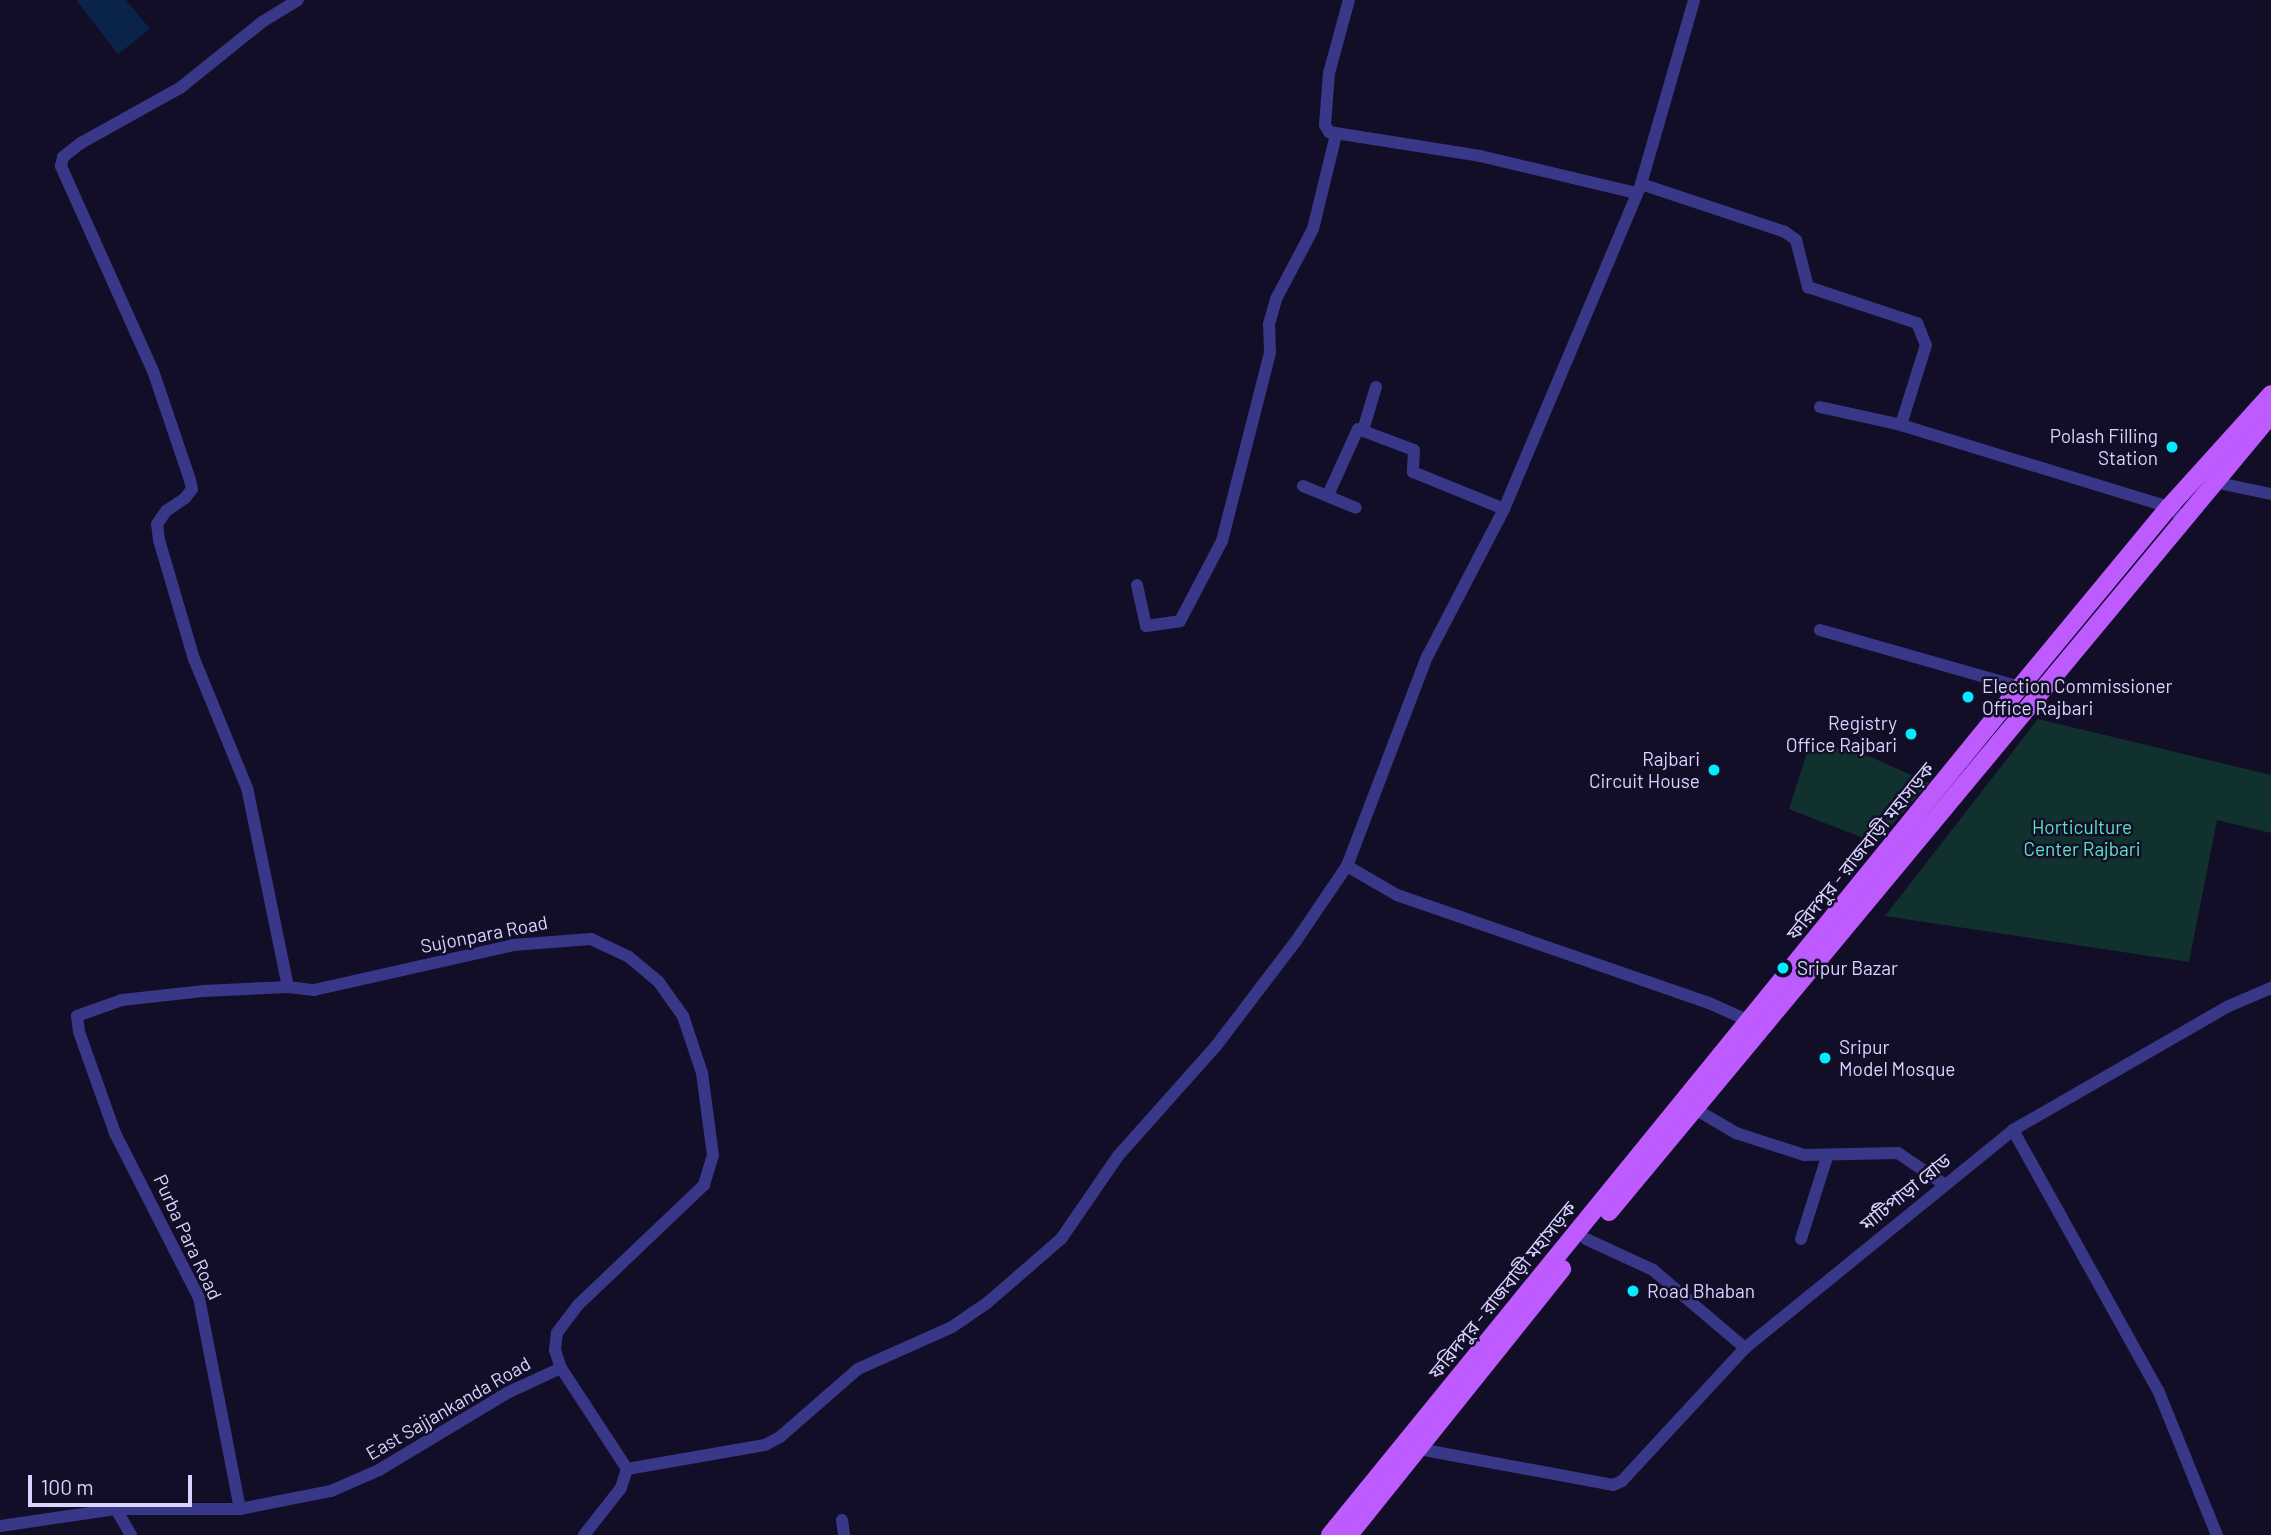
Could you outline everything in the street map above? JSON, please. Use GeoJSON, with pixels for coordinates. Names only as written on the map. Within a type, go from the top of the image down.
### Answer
{"type":"FeatureCollection","features":[{"type":"Feature","properties":{"kind":"main road","name":"ফরিদপুর - রাজবাড়ী মহাসড়ক"},"geometry":{"type":"LineString","coordinates":[[1349,1535],[2271,394]]}},
{"type":"Feature","properties":{"kind":"main road","name":"ফরিদপুর - রাজবাড়ী মহাসড়ক"},"geometry":{"type":"LineString","coordinates":[[1330,1535],[2020,687],[2176,512],[2214,482],[2271,415]]}},
{"type":"Feature","properties":{"kind":"street"},"geometry":{"type":"LineString","coordinates":[[288,987],[247,788],[203,683],[159,540],[157,524],[192,489],[190,480],[153,371],[61,166],[63,157],[81,143],[180,88],[262,22],[298,0]]}},
{"type":"Feature","properties":{"kind":"street"},"geometry":{"type":"LineString","coordinates":[[1349,0],[1329,73],[1325,125],[1336,135],[1480,156],[1639,189],[1785,232],[1796,240],[1808,287],[1917,323],[1926,345],[1901,425]]}},
{"type":"Feature","properties":{"kind":"street"},"geometry":{"type":"LineString","coordinates":[[584,1535],[621,1488],[627,1469],[765,1445],[780,1437],[858,1369],[941,1333],[987,1303],[1060,1239],[1118,1157],[1216,1046],[1280,962],[1347,866],[1427,657],[1504,509],[1639,189],[1694,0]]}},
{"type":"Feature","properties":{"kind":"street"},"geometry":{"type":"LineString","coordinates":[[1137,585],[1146,626],[1180,621],[1222,541],[1268,361],[1269,324],[1276,299],[1312,229],[1336,135]]}},
{"type":"Feature","properties":{"kind":"street"},"geometry":{"type":"LineString","coordinates":[[1363,430],[1376,387]]}},
{"type":"Feature","properties":{"kind":"street"},"geometry":{"type":"LineString","coordinates":[[1819,407],[1901,425],[2176,512]]}},
{"type":"Feature","properties":{"kind":"street"},"geometry":{"type":"LineString","coordinates":[[1328,495],[1353,433],[1363,430],[1414,450],[1413,472],[1504,509]]}},
{"type":"Feature","properties":{"kind":"street"},"geometry":{"type":"LineString","coordinates":[[2214,482],[2271,494]]}},
{"type":"Feature","properties":{"kind":"street"},"geometry":{"type":"LineString","coordinates":[[1303,486],[1356,508]]}},
{"type":"Feature","properties":{"kind":"street"},"geometry":{"type":"LineString","coordinates":[[1820,630],[2020,687]]}},
{"type":"Feature","properties":{"kind":"street"},"geometry":{"type":"LineString","coordinates":[[1347,866],[1396,895],[1709,1003],[1749,1021]]}},
{"type":"Feature","properties":{"kind":"street","name":"Sujonpara Road"},"geometry":{"type":"LineString","coordinates":[[79,1032],[77,1016],[85,1010],[122,1000],[288,987],[314,990],[513,944],[591,939],[629,957],[658,981],[683,1016],[702,1073],[711,1121],[713,1155],[704,1185],[579,1305],[557,1333],[555,1350],[561,1368]]}},
{"type":"Feature","properties":{"kind":"street","name":"মাটিপাড়া রোড"},"geometry":{"type":"LineString","coordinates":[[1419,1448],[1613,1485],[1622,1481],[1745,1348],[2012,1130],[2229,1006],[2271,988]]}},
{"type":"Feature","properties":{"kind":"street","name":"Purba Para Road"},"geometry":{"type":"LineString","coordinates":[[79,1032],[115,1133],[199,1298],[240,1509]]}},
{"type":"Feature","properties":{"kind":"street"},"geometry":{"type":"LineString","coordinates":[[1695,1109],[1758,1142],[1827,1157],[1886,1150],[1945,1185]]}},
{"type":"Feature","properties":{"kind":"street"},"geometry":{"type":"LineString","coordinates":[[2012,1130],[2158,1390],[2217,1535]]}},
{"type":"Feature","properties":{"kind":"street"},"geometry":{"type":"LineString","coordinates":[[1801,1239],[1827,1157]]}},
{"type":"Feature","properties":{"kind":"street"},"geometry":{"type":"LineString","coordinates":[[1586,1239],[1653,1270],[1745,1348]]}},
{"type":"Feature","properties":{"kind":"street","name":"East Sajjankanda Road"},"geometry":{"type":"LineString","coordinates":[[0,1526],[116,1510],[240,1509],[350,1485],[509,1392],[561,1368],[627,1469]]}},
{"type":"Feature","properties":{"kind":"street"},"geometry":{"type":"LineString","coordinates":[[116,1510],[131,1535]]}},
{"type":"Feature","properties":{"kind":"street"},"geometry":{"type":"LineString","coordinates":[[842,1520],[844,1535]]}},
{"type":"Feature","properties":{"kind":"green space","name":"Horticulture Center Rajbari"},"geometry":{"type":"Polygon","coordinates":[[[2038,719],[2271,775],[2271,833],[2217,820],[2189,962],[1885,916],[2038,719]]]}},
{"type":"Feature","properties":{"kind":"green space"},"geometry":{"type":"Polygon","coordinates":[[[1811,740],[1871,757],[1929,783],[1876,843],[1789,809],[1811,740]]]}},
{"type":"Feature","properties":{"kind":"water"},"geometry":{"type":"Polygon","coordinates":[[[76,0],[126,0],[150,29],[118,54],[76,0]]]}},
{"type":"Feature","properties":{"kind":"place","name":"Polash Filling Station"},"geometry":{"type":"Point","coordinates":[2172,447]}},
{"type":"Feature","properties":{"kind":"place","name":"Election Commissioner Office Rajbari"},"geometry":{"type":"Point","coordinates":[1968,697]}},
{"type":"Feature","properties":{"kind":"place","name":"Registry Office Rajbari"},"geometry":{"type":"Point","coordinates":[1911,734]}},
{"type":"Feature","properties":{"kind":"place","name":"Rajbari Circuit House"},"geometry":{"type":"Point","coordinates":[1714,770]}},
{"type":"Feature","properties":{"kind":"place","name":"Sripur Bazar"},"geometry":{"type":"Point","coordinates":[1783,968]}},
{"type":"Feature","properties":{"kind":"place","name":"Sripur Model Mosque"},"geometry":{"type":"Point","coordinates":[1825,1058]}},
{"type":"Feature","properties":{"kind":"place","name":"Road Bhaban"},"geometry":{"type":"Point","coordinates":[1633,1291]}}]}
